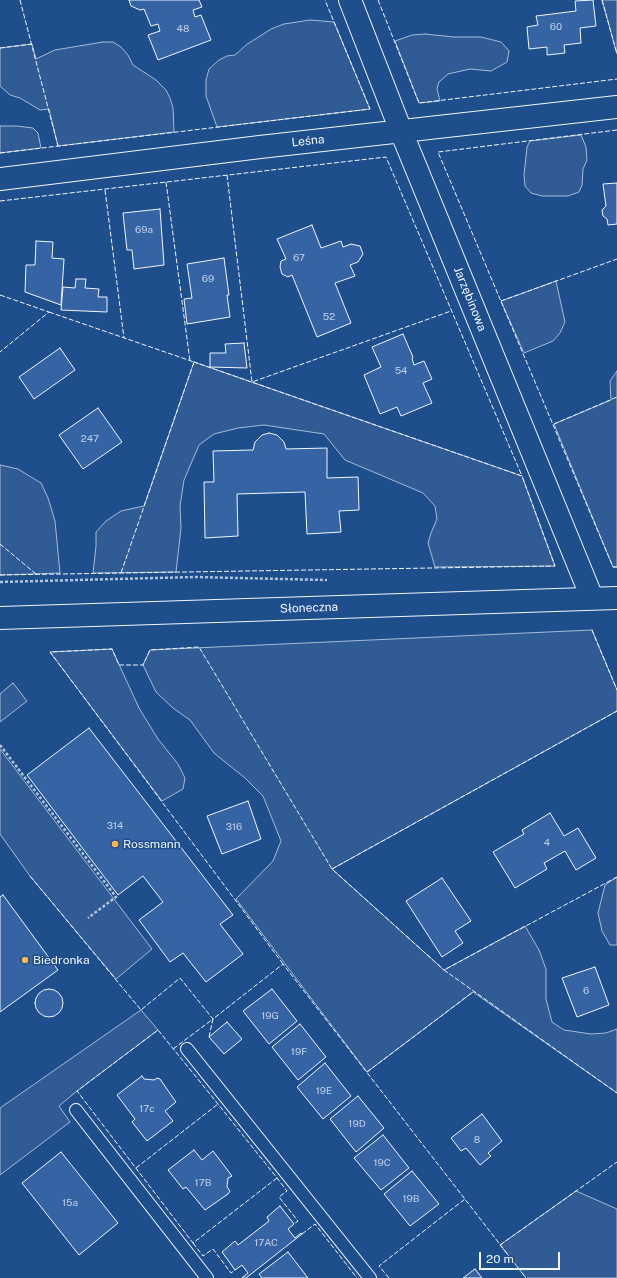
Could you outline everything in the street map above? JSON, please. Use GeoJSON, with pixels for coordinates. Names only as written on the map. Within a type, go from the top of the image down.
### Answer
{"type":"FeatureCollection","features":[{"type":"Feature","properties":{"kind":"street","name":"Jarzębinowa"},"geometry":{"type":"LineString","coordinates":[[350,0],[401,131],[610,601]]}},
{"type":"Feature","properties":{"kind":"street","name":"Leśna"},"geometry":{"type":"LineString","coordinates":[[0,179],[260,147],[617,107]]}},
{"type":"Feature","properties":{"kind":"street","name":"Słoneczna"},"geometry":{"type":"LineString","coordinates":[[0,618],[610,601]]}},
{"type":"Feature","properties":{"kind":"lane"},"geometry":{"type":"LineString","coordinates":[[187,1049],[370,1278]]}},
{"type":"Feature","properties":{"kind":"lane"},"geometry":{"type":"LineString","coordinates":[[76,1110],[207,1278]]}},
{"type":"Feature","properties":{"kind":"path"},"geometry":{"type":"LineString","coordinates":[[0,582],[195,577],[334,580]]}},
{"type":"Feature","properties":{"kind":"path"},"geometry":{"type":"LineString","coordinates":[[0,745],[116,897],[88,918]]}},
{"type":"Feature","properties":{"kind":"shaded area"},"geometry":{"type":"Polygon","coordinates":[[[602,0],[617,0],[617,54],[602,0]]]}},
{"type":"Feature","properties":{"kind":"shaded area"},"geometry":{"type":"Polygon","coordinates":[[[310,20],[334,22],[370,109],[217,127],[206,96],[206,80],[209,69],[219,60],[227,56],[235,55],[246,45],[271,29],[284,24],[310,20]]]}},
{"type":"Feature","properties":{"kind":"shaded area"},"geometry":{"type":"Polygon","coordinates":[[[425,34],[454,37],[481,37],[501,42],[509,51],[507,62],[491,71],[470,69],[448,74],[439,82],[437,89],[440,101],[419,103],[395,41],[412,35],[425,34]]]}},
{"type":"Feature","properties":{"kind":"shaded area"},"geometry":{"type":"Polygon","coordinates":[[[103,42],[113,42],[121,47],[128,55],[133,65],[156,80],[166,90],[173,108],[174,132],[58,146],[49,109],[40,110],[20,98],[10,95],[0,86],[0,48],[32,44],[36,59],[55,50],[103,42]]]}},
{"type":"Feature","properties":{"kind":"shaded area"},"geometry":{"type":"Polygon","coordinates":[[[0,126],[33,128],[38,133],[41,148],[0,153],[0,126]]]}},
{"type":"Feature","properties":{"kind":"shaded area"},"geometry":{"type":"Polygon","coordinates":[[[581,135],[586,147],[587,160],[583,169],[582,185],[579,192],[568,196],[542,196],[531,193],[525,186],[524,175],[527,147],[530,141],[581,135]]]}},
{"type":"Feature","properties":{"kind":"shaded area"},"geometry":{"type":"Polygon","coordinates":[[[556,281],[565,322],[560,333],[553,341],[524,353],[501,301],[556,281]]]}},
{"type":"Feature","properties":{"kind":"shaded area"},"geometry":{"type":"Polygon","coordinates":[[[194,362],[522,476],[555,566],[435,567],[428,543],[437,519],[435,506],[423,493],[345,460],[324,434],[264,425],[238,428],[214,434],[199,445],[184,480],[180,506],[181,528],[176,572],[93,573],[96,532],[106,521],[121,511],[144,506],[194,362]]]}},
{"type":"Feature","properties":{"kind":"shaded area"},"geometry":{"type":"Polygon","coordinates":[[[617,371],[617,567],[613,567],[554,424],[611,400],[610,381],[617,371]]]}},
{"type":"Feature","properties":{"kind":"shaded area"},"geometry":{"type":"Polygon","coordinates":[[[0,465],[18,469],[41,483],[48,498],[55,521],[60,573],[0,575],[0,465]]]}},
{"type":"Feature","properties":{"kind":"shaded area"},"geometry":{"type":"Polygon","coordinates":[[[592,630],[617,690],[617,711],[332,869],[444,970],[525,926],[539,950],[546,969],[546,999],[552,1022],[564,1030],[591,1034],[606,1033],[617,1029],[617,1093],[473,992],[367,1072],[236,899],[273,861],[281,841],[263,796],[245,778],[214,753],[190,720],[173,708],[156,692],[143,665],[150,650],[592,630]]]}},
{"type":"Feature","properties":{"kind":"shaded area"},"geometry":{"type":"Polygon","coordinates":[[[112,649],[139,708],[158,739],[178,764],[185,778],[183,789],[162,801],[50,652],[112,649]]]}},
{"type":"Feature","properties":{"kind":"shaded area"},"geometry":{"type":"Polygon","coordinates":[[[13,683],[27,701],[0,722],[0,694],[13,683]]]}},
{"type":"Feature","properties":{"kind":"shaded area"},"geometry":{"type":"Polygon","coordinates":[[[0,749],[152,949],[116,979],[30,876],[0,834],[0,749]]]}},
{"type":"Feature","properties":{"kind":"shaded area"},"geometry":{"type":"Polygon","coordinates":[[[617,877],[617,945],[610,945],[602,931],[598,913],[605,885],[617,877]]]}},
{"type":"Feature","properties":{"kind":"shaded area"},"geometry":{"type":"Polygon","coordinates":[[[141,1010],[158,1030],[59,1106],[70,1122],[0,1175],[0,1108],[141,1010]]]}},
{"type":"Feature","properties":{"kind":"shaded area"},"geometry":{"type":"Polygon","coordinates":[[[576,1191],[617,1209],[617,1278],[526,1278],[500,1245],[576,1191]]]}},
{"type":"Feature","properties":{"kind":"building"},"geometry":{"type":"Polygon","coordinates":[[[129,0],[199,0],[202,7],[193,10],[195,17],[201,15],[211,40],[158,60],[148,35],[160,31],[158,24],[151,26],[144,9],[140,10],[131,6],[129,0]]]}},
{"type":"Feature","properties":{"kind":"building"},"geometry":{"type":"Polygon","coordinates":[[[593,0],[596,26],[580,28],[581,43],[564,45],[565,53],[547,55],[547,47],[529,49],[527,27],[538,25],[536,16],[576,11],[575,1],[593,0]]]}},
{"type":"Feature","properties":{"kind":"building"},"geometry":{"type":"Polygon","coordinates":[[[617,183],[617,224],[608,225],[607,219],[603,216],[602,210],[606,206],[603,184],[617,183]]]}},
{"type":"Feature","properties":{"kind":"building"},"geometry":{"type":"Polygon","coordinates":[[[160,209],[164,265],[134,269],[132,250],[127,250],[123,213],[160,209]]]}},
{"type":"Feature","properties":{"kind":"building"},"geometry":{"type":"Polygon","coordinates":[[[312,225],[321,248],[341,241],[343,247],[351,244],[360,246],[363,254],[358,262],[350,265],[355,276],[335,283],[351,323],[317,337],[292,275],[288,277],[282,274],[280,267],[281,261],[286,259],[277,239],[312,225]]]}},
{"type":"Feature","properties":{"kind":"building"},"geometry":{"type":"Polygon","coordinates":[[[36,241],[53,242],[52,258],[64,259],[61,305],[25,292],[26,265],[35,265],[36,241]]]}},
{"type":"Feature","properties":{"kind":"building"},"geometry":{"type":"Polygon","coordinates":[[[224,258],[229,295],[227,295],[230,317],[187,324],[184,299],[192,298],[187,264],[224,258]]]}},
{"type":"Feature","properties":{"kind":"building"},"geometry":{"type":"Polygon","coordinates":[[[76,279],[86,279],[85,288],[99,289],[98,297],[107,297],[107,312],[61,310],[63,287],[75,288],[76,279]]]}},
{"type":"Feature","properties":{"kind":"building"},"geometry":{"type":"Polygon","coordinates":[[[403,334],[413,357],[414,365],[424,361],[432,379],[423,383],[432,403],[401,416],[397,407],[380,414],[364,375],[381,367],[372,347],[403,334]]]}},
{"type":"Feature","properties":{"kind":"building"},"geometry":{"type":"Polygon","coordinates":[[[244,343],[247,368],[210,367],[210,353],[226,353],[225,344],[244,343]]]}},
{"type":"Feature","properties":{"kind":"building"},"geometry":{"type":"Polygon","coordinates":[[[60,348],[75,370],[34,399],[19,377],[60,348]]]}},
{"type":"Feature","properties":{"kind":"building"},"geometry":{"type":"Polygon","coordinates":[[[98,408],[122,442],[83,469],[59,435],[98,408]]]}},
{"type":"Feature","properties":{"kind":"building"},"geometry":{"type":"Polygon","coordinates":[[[269,433],[277,435],[284,442],[286,449],[327,448],[327,478],[358,477],[359,510],[339,511],[341,532],[307,534],[305,492],[237,494],[238,536],[205,538],[204,482],[214,482],[213,451],[253,450],[255,442],[262,435],[269,433]]]}},
{"type":"Feature","properties":{"kind":"building"},"geometry":{"type":"Polygon","coordinates":[[[89,728],[233,915],[220,924],[243,954],[206,982],[183,953],[170,962],[139,920],[163,902],[143,876],[118,895],[27,775],[89,728]]]}},
{"type":"Feature","properties":{"kind":"building"},"geometry":{"type":"Polygon","coordinates":[[[248,801],[261,839],[222,854],[207,816],[248,801]]]}},
{"type":"Feature","properties":{"kind":"building"},"geometry":{"type":"Polygon","coordinates":[[[550,813],[564,836],[578,828],[596,858],[576,870],[565,851],[544,863],[547,869],[515,888],[493,852],[524,834],[522,830],[550,813]]]}},
{"type":"Feature","properties":{"kind":"building"},"geometry":{"type":"Polygon","coordinates":[[[442,878],[471,921],[455,931],[463,943],[442,957],[406,901],[442,878]]]}},
{"type":"Feature","properties":{"kind":"building","name":"Biedronka"},"geometry":{"type":"Polygon","coordinates":[[[3,895],[58,970],[0,1012],[0,897],[3,895]]]}},
{"type":"Feature","properties":{"kind":"building"},"geometry":{"type":"Polygon","coordinates":[[[595,967],[609,1005],[577,1017],[562,978],[595,967]]]}},
{"type":"Feature","properties":{"kind":"building"},"geometry":{"type":"Polygon","coordinates":[[[49,989],[59,993],[63,1003],[59,1013],[49,1017],[39,1013],[35,1003],[39,993],[49,989]]]}},
{"type":"Feature","properties":{"kind":"building"},"geometry":{"type":"Polygon","coordinates":[[[272,989],[297,1021],[269,1044],[243,1011],[272,989]]]}},
{"type":"Feature","properties":{"kind":"building"},"geometry":{"type":"Polygon","coordinates":[[[227,1022],[242,1039],[224,1054],[209,1037],[227,1022]]]}},
{"type":"Feature","properties":{"kind":"building"},"geometry":{"type":"Polygon","coordinates":[[[300,1024],[326,1057],[298,1080],[272,1047],[300,1024]]]}},
{"type":"Feature","properties":{"kind":"building"},"geometry":{"type":"Polygon","coordinates":[[[325,1063],[351,1096],[323,1119],[297,1087],[325,1063]]]}},
{"type":"Feature","properties":{"kind":"building"},"geometry":{"type":"Polygon","coordinates":[[[142,1076],[144,1079],[160,1079],[176,1102],[165,1111],[173,1121],[147,1141],[132,1122],[135,1119],[117,1095],[142,1076]]]}},
{"type":"Feature","properties":{"kind":"building"},"geometry":{"type":"Polygon","coordinates":[[[358,1096],[384,1128],[356,1152],[330,1119],[358,1096]]]}},
{"type":"Feature","properties":{"kind":"building"},"geometry":{"type":"Polygon","coordinates":[[[482,1114],[502,1141],[488,1153],[491,1156],[480,1165],[466,1148],[461,1151],[451,1138],[482,1114]]]}},
{"type":"Feature","properties":{"kind":"building"},"geometry":{"type":"Polygon","coordinates":[[[383,1135],[409,1168],[381,1190],[354,1158],[383,1135]]]}},
{"type":"Feature","properties":{"kind":"building"},"geometry":{"type":"Polygon","coordinates":[[[194,1150],[202,1160],[213,1151],[232,1176],[228,1178],[227,1187],[230,1191],[228,1194],[205,1210],[186,1187],[183,1189],[168,1170],[194,1150]]]}},
{"type":"Feature","properties":{"kind":"building"},"geometry":{"type":"Polygon","coordinates":[[[61,1152],[118,1223],[79,1255],[22,1183],[61,1152]]]}},
{"type":"Feature","properties":{"kind":"building"},"geometry":{"type":"Polygon","coordinates":[[[412,1171],[439,1204],[410,1226],[384,1194],[412,1171]]]}},
{"type":"Feature","properties":{"kind":"building"},"geometry":{"type":"Polygon","coordinates":[[[280,1206],[294,1224],[288,1229],[295,1238],[301,1233],[302,1234],[246,1278],[242,1278],[248,1273],[242,1265],[235,1270],[222,1252],[235,1241],[238,1245],[269,1221],[267,1217],[280,1206]]]}},
{"type":"Feature","properties":{"kind":"building"},"geometry":{"type":"Polygon","coordinates":[[[288,1252],[308,1278],[262,1278],[259,1274],[288,1252]]]}},
{"type":"Feature","properties":{"kind":"building"},"geometry":{"type":"Polygon","coordinates":[[[475,1269],[482,1278],[463,1278],[475,1269]]]}},
{"type":"Feature","properties":{"kind":"fence"},"geometry":{"type":"LineString","coordinates":[[20,0],[58,146]]}},
{"type":"Feature","properties":{"kind":"fence"},"geometry":{"type":"LineString","coordinates":[[0,153],[370,109],[325,0]]}},
{"type":"Feature","properties":{"kind":"fence"},"geometry":{"type":"LineString","coordinates":[[378,0],[419,103],[617,79]]}},
{"type":"Feature","properties":{"kind":"fence"},"geometry":{"type":"LineString","coordinates":[[602,0],[617,54]]}},
{"type":"Feature","properties":{"kind":"fence"},"geometry":{"type":"LineString","coordinates":[[0,48],[32,44]]}},
{"type":"Feature","properties":{"kind":"fence"},"geometry":{"type":"LineString","coordinates":[[617,130],[438,152],[613,567],[617,567]]}},
{"type":"Feature","properties":{"kind":"fence"},"geometry":{"type":"LineString","coordinates":[[0,201],[386,157],[522,476]]}},
{"type":"Feature","properties":{"kind":"fence"},"geometry":{"type":"LineString","coordinates":[[227,175],[252,382],[451,311]]}},
{"type":"Feature","properties":{"kind":"fence"},"geometry":{"type":"LineString","coordinates":[[166,182],[190,361]]}},
{"type":"Feature","properties":{"kind":"fence"},"geometry":{"type":"LineString","coordinates":[[105,190],[124,338]]}},
{"type":"Feature","properties":{"kind":"fence"},"geometry":{"type":"LineString","coordinates":[[501,301],[617,259]]}},
{"type":"Feature","properties":{"kind":"fence"},"geometry":{"type":"LineString","coordinates":[[0,295],[49,312],[0,352]]}},
{"type":"Feature","properties":{"kind":"fence"},"geometry":{"type":"LineString","coordinates":[[49,312],[194,362],[121,573]]}},
{"type":"Feature","properties":{"kind":"fence"},"geometry":{"type":"LineString","coordinates":[[0,575],[555,566],[522,476],[194,362]]}},
{"type":"Feature","properties":{"kind":"fence"},"geometry":{"type":"LineString","coordinates":[[554,424],[617,397]]}},
{"type":"Feature","properties":{"kind":"fence"},"geometry":{"type":"LineString","coordinates":[[0,544],[36,574]]}},
{"type":"Feature","properties":{"kind":"fence"},"geometry":{"type":"LineString","coordinates":[[592,630],[617,690]]}},
{"type":"Feature","properties":{"kind":"fence"},"geometry":{"type":"LineString","coordinates":[[283,964],[50,652],[112,649],[119,665],[143,665],[150,650],[199,647],[332,869],[444,970]]}},
{"type":"Feature","properties":{"kind":"fence"},"geometry":{"type":"LineString","coordinates":[[332,869],[617,711]]}},
{"type":"Feature","properties":{"kind":"fence"},"geometry":{"type":"LineString","coordinates":[[30,876],[141,1010],[180,978],[213,1019],[173,1049]]}},
{"type":"Feature","properties":{"kind":"fence"},"geometry":{"type":"LineString","coordinates":[[617,877],[444,970],[617,1093]]}},
{"type":"Feature","properties":{"kind":"fence"},"geometry":{"type":"LineString","coordinates":[[209,1037],[213,1019],[283,964],[526,1278]]}},
{"type":"Feature","properties":{"kind":"fence"},"geometry":{"type":"LineString","coordinates":[[367,1072],[473,992]]}},
{"type":"Feature","properties":{"kind":"fence"},"geometry":{"type":"LineString","coordinates":[[277,1178],[193,1243],[77,1091],[158,1030],[218,1104],[277,1178],[287,1191],[279,1197],[298,1221],[294,1224]]}},
{"type":"Feature","properties":{"kind":"fence"},"geometry":{"type":"LineString","coordinates":[[136,1168],[218,1104]]}},
{"type":"Feature","properties":{"kind":"fence"},"geometry":{"type":"LineString","coordinates":[[500,1245],[617,1162]]}},
{"type":"Feature","properties":{"kind":"fence"},"geometry":{"type":"LineString","coordinates":[[389,1278],[379,1266],[465,1199]]}},
{"type":"Feature","properties":{"kind":"fence"},"geometry":{"type":"LineString","coordinates":[[302,1234],[315,1224],[357,1278]]}},
{"type":"Feature","properties":{"kind":"fence"},"geometry":{"type":"LineString","coordinates":[[193,1243],[203,1256],[213,1249],[231,1273],[235,1270]]}},
{"type":"Feature","properties":{"kind":"place","name":"Rossmann"},"geometry":{"type":"Point","coordinates":[115,844]}},
{"type":"Feature","properties":{"kind":"place","name":"Biedronka"},"geometry":{"type":"Point","coordinates":[25,960]}}]}
